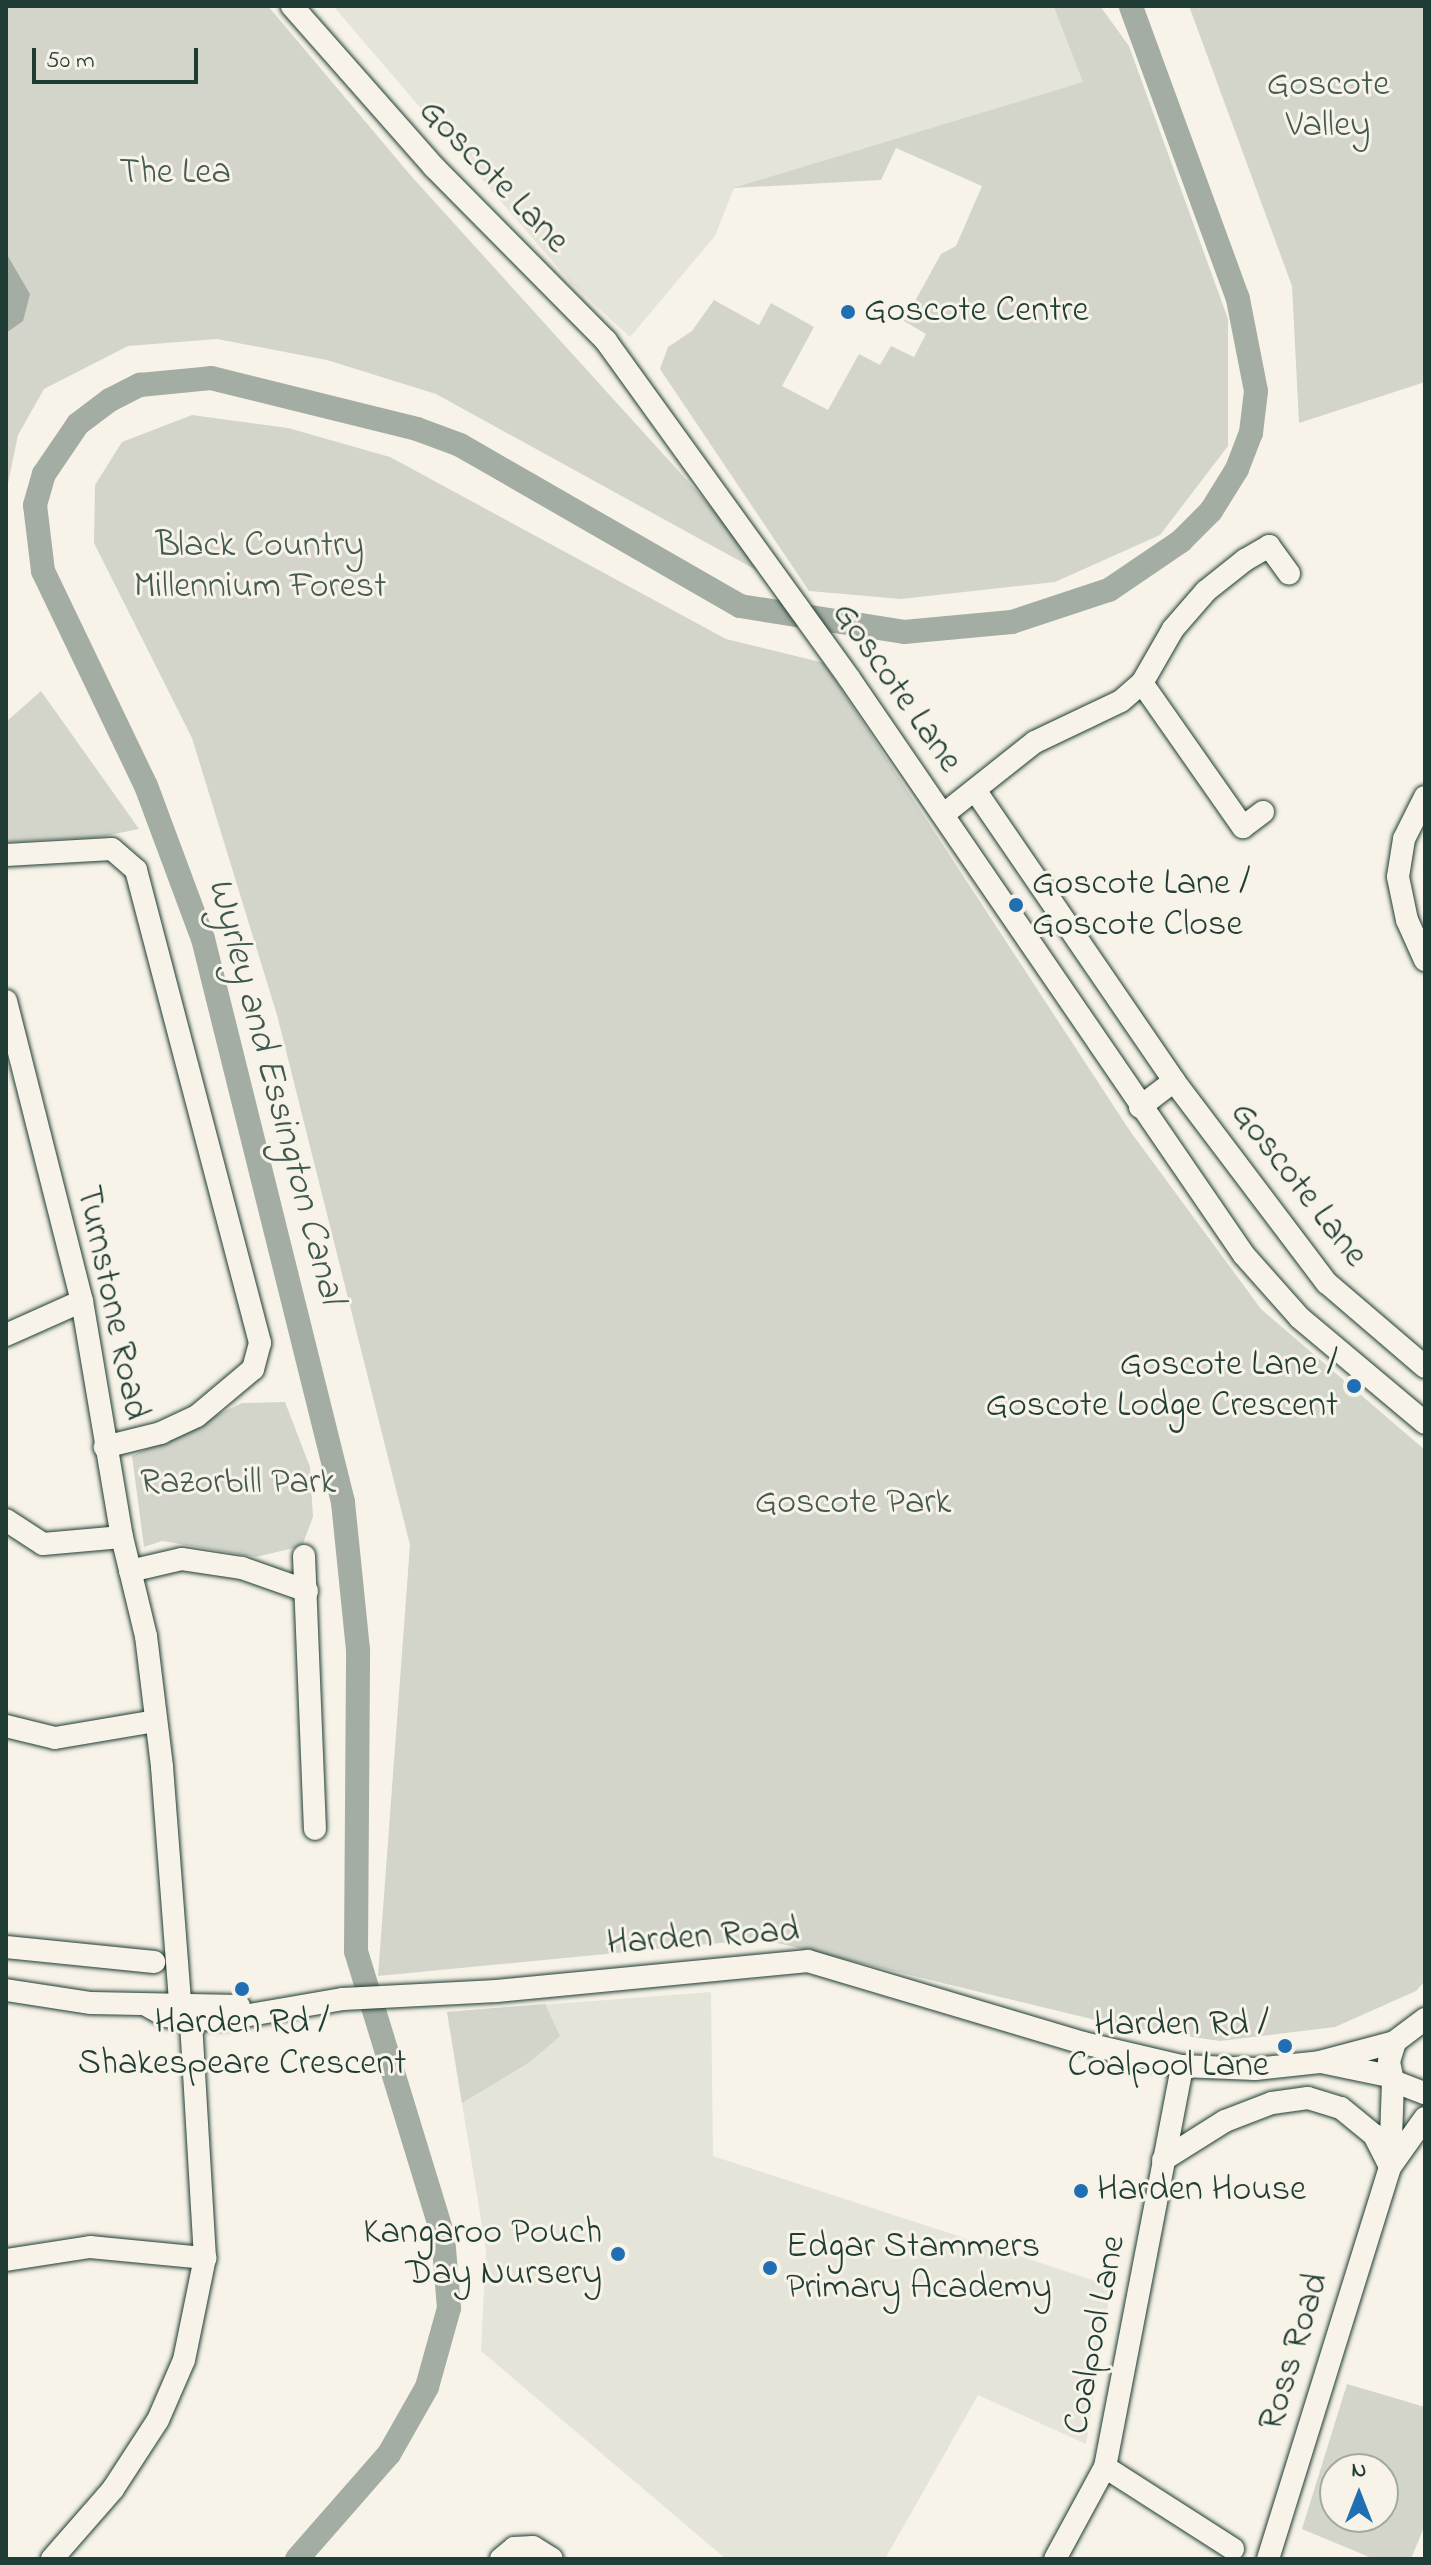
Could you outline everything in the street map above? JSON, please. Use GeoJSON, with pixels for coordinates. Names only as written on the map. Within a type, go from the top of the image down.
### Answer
{"type":"FeatureCollection","features":[{"type":"Feature","properties":{"kind":"street","name":"Goscote Lane"},"geometry":{"type":"LineString","coordinates":[[292,6],[434,167],[606,341],[944,814],[1140,1107],[1244,1255],[1300,1318],[1425,1423]]}},
{"type":"Feature","properties":{"kind":"street"},"geometry":{"type":"LineString","coordinates":[[944,814],[1035,742],[1121,701],[1142,683],[1173,629],[1206,591],[1245,560],[1269,546],[1289,574]]}},
{"type":"Feature","properties":{"kind":"street"},"geometry":{"type":"LineString","coordinates":[[1142,683],[1243,827],[1263,812]]}},
{"type":"Feature","properties":{"kind":"street","name":"Goscote Lane"},"geometry":{"type":"LineString","coordinates":[[975,790],[1174,1081],[1327,1283],[1425,1367]]}},
{"type":"Feature","properties":{"kind":"street"},"geometry":{"type":"LineString","coordinates":[[1425,797],[1404,839],[1398,877],[1407,920],[1425,960]]}},
{"type":"Feature","properties":{"kind":"street"},"geometry":{"type":"LineString","coordinates":[[6,855],[112,849],[136,870],[260,1343],[253,1369],[197,1416],[161,1433],[105,1447]]}},
{"type":"Feature","properties":{"kind":"street","name":"Turnstone Road"},"geometry":{"type":"LineString","coordinates":[[6,1001],[82,1301],[122,1537],[146,1636],[186,2011],[205,2258],[184,2360],[158,2420],[113,2489],[52,2559]]}},
{"type":"Feature","properties":{"kind":"street"},"geometry":{"type":"LineString","coordinates":[[1140,1107],[1174,1081]]}},
{"type":"Feature","properties":{"kind":"street"},"geometry":{"type":"LineString","coordinates":[[6,1335],[82,1301]]}},
{"type":"Feature","properties":{"kind":"street"},"geometry":{"type":"LineString","coordinates":[[6,1520],[43,1544],[122,1537]]}},
{"type":"Feature","properties":{"kind":"street"},"geometry":{"type":"LineString","coordinates":[[304,1556],[315,1829]]}},
{"type":"Feature","properties":{"kind":"street"},"geometry":{"type":"LineString","coordinates":[[130,1571],[182,1559],[242,1568],[307,1591]]}},
{"type":"Feature","properties":{"kind":"street"},"geometry":{"type":"LineString","coordinates":[[6,1726],[55,1738],[156,1721]]}},
{"type":"Feature","properties":{"kind":"street"},"geometry":{"type":"LineString","coordinates":[[6,1947],[91,1966],[154,1962]]}},
{"type":"Feature","properties":{"kind":"street","name":"Harden Road"},"geometry":{"type":"LineString","coordinates":[[6,1990],[186,2011],[269,2008],[343,1999],[412,1997],[808,1961],[1083,2043],[1182,2066],[1255,2069],[1320,2062],[1395,2042]]}},
{"type":"Feature","properties":{"kind":"street"},"geometry":{"type":"LineString","coordinates":[[1395,2042],[1425,2019]]}},
{"type":"Feature","properties":{"kind":"street","name":"Ross Road"},"geometry":{"type":"LineString","coordinates":[[1268,2559],[1390,2167],[1391,2079],[1395,2042]]}},
{"type":"Feature","properties":{"kind":"street","name":"Harden Road"},"geometry":{"type":"LineString","coordinates":[[1320,2062],[1391,2079],[1425,2093]]}},
{"type":"Feature","properties":{"kind":"street","name":"Coalpool Lane"},"geometry":{"type":"LineString","coordinates":[[1055,2559],[1105,2467],[1182,2066]]}},
{"type":"Feature","properties":{"kind":"street"},"geometry":{"type":"LineString","coordinates":[[1163,2160],[1225,2121],[1272,2103],[1308,2098],[1341,2108],[1374,2135],[1390,2167]]}},
{"type":"Feature","properties":{"kind":"street","name":"Ross Road"},"geometry":{"type":"LineString","coordinates":[[1390,2167],[1425,2118]]}},
{"type":"Feature","properties":{"kind":"street"},"geometry":{"type":"LineString","coordinates":[[6,2260],[90,2247],[205,2258]]}},
{"type":"Feature","properties":{"kind":"street"},"geometry":{"type":"LineString","coordinates":[[1105,2467],[1233,2549]]}},
{"type":"Feature","properties":{"kind":"street"},"geometry":{"type":"LineString","coordinates":[[501,2559],[514,2548],[533,2547],[552,2559]]}},
{"type":"Feature","properties":{"kind":"shaded area"},"geometry":{"type":"Polygon","coordinates":[[[333,6],[1055,6],[1084,82],[734,188],[715,236],[630,337],[572,284],[333,6]]]}},
{"type":"Feature","properties":{"kind":"shaded area"},"geometry":{"type":"Polygon","coordinates":[[[6,253],[30,294],[23,321],[6,333],[6,253]]]}},
{"type":"Feature","properties":{"kind":"shaded area","name":"Edgar Stammers Primary Academy"},"geometry":{"type":"Polygon","coordinates":[[[711,1992],[713,2156],[1111,2286],[1086,2444],[978,2395],[885,2559],[726,2559],[481,2351],[486,2250],[447,2012],[711,1992]]]}},
{"type":"Feature","properties":{"kind":"green space","name":"The Lea"},"geometry":{"type":"Polygon","coordinates":[[[6,6],[268,6],[412,177],[780,583],[436,394],[327,360],[217,339],[128,346],[44,389],[18,435],[6,493],[6,6]]]}},
{"type":"Feature","properties":{"kind":"green space"},"geometry":{"type":"Polygon","coordinates":[[[1100,6],[1129,46],[1228,319],[1228,446],[1160,535],[1055,582],[901,599],[809,591],[660,369],[668,347],[692,331],[714,300],[759,325],[771,303],[814,327],[782,386],[828,410],[859,354],[880,365],[891,346],[914,357],[926,334],[904,321],[941,254],[956,246],[982,186],[896,148],[881,180],[733,188],[1083,82],[1054,7],[1100,6]]]}},
{"type":"Feature","properties":{"kind":"green space","name":"Goscote Valley"},"geometry":{"type":"Polygon","coordinates":[[[1189,6],[1425,6],[1425,382],[1299,423],[1292,286],[1189,6]]]}},
{"type":"Feature","properties":{"kind":"green space","name":"Goscote Park"},"geometry":{"type":"Polygon","coordinates":[[[192,415],[288,428],[390,457],[726,639],[824,663],[1130,1131],[1261,1309],[1425,1450],[1425,1981],[1416,1991],[1335,2027],[1220,2041],[1125,2027],[761,1939],[378,1976],[410,1545],[277,1015],[192,738],[94,543],[95,485],[122,442],[192,415]]]}},
{"type":"Feature","properties":{"kind":"green space"},"geometry":{"type":"Polygon","coordinates":[[[41,691],[139,829],[100,837],[6,842],[6,722],[41,691]]]}},
{"type":"Feature","properties":{"kind":"green space","name":"Razorbill Park"},"geometry":{"type":"Polygon","coordinates":[[[285,1402],[310,1467],[313,1517],[302,1546],[256,1557],[162,1541],[144,1547],[132,1456],[242,1403],[285,1402]]]}},
{"type":"Feature","properties":{"kind":"green space"},"geometry":{"type":"Polygon","coordinates":[[[545,2004],[560,2036],[530,2062],[462,2103],[447,2012],[545,2004]]]}},
{"type":"Feature","properties":{"kind":"green space"},"geometry":{"type":"Polygon","coordinates":[[[1347,2384],[1425,2407],[1425,2525],[1411,2559],[1374,2559],[1302,2529],[1319,2474],[1319,2533],[1399,2533],[1399,2453],[1326,2453],[1347,2384]]]}},
{"type":"Feature","properties":{"kind":"waterway","name":"Wyrley and Essington Canal"},"geometry":{"type":"LineString","coordinates":[[297,2559],[389,2454],[427,2387],[449,2308],[443,2236],[356,1951],[358,1650],[343,1502],[203,939],[146,786],[43,571],[35,505],[44,474],[78,424],[110,400],[140,385],[211,378],[417,429],[460,445],[740,606],[904,632],[1012,622],[1109,590],[1181,541],[1211,511],[1237,469],[1251,433],[1256,391],[1238,299],[1131,6]]}},
{"type":"Feature","properties":{"kind":"place","name":"Goscote Centre"},"geometry":{"type":"Point","coordinates":[848,312]}},
{"type":"Feature","properties":{"kind":"place","name":"Goscote Lane / Goscote Close"},"geometry":{"type":"Point","coordinates":[1016,905]}},
{"type":"Feature","properties":{"kind":"place","name":"Goscote Lane / Goscote Lodge Crescent"},"geometry":{"type":"Point","coordinates":[1354,1386]}},
{"type":"Feature","properties":{"kind":"place","name":"Harden Rd / Shakespeare Crescent"},"geometry":{"type":"Point","coordinates":[242,1989]}},
{"type":"Feature","properties":{"kind":"place","name":"Harden Rd / Coalpool Lane"},"geometry":{"type":"Point","coordinates":[1285,2046]}},
{"type":"Feature","properties":{"kind":"place","name":"Harden House"},"geometry":{"type":"Point","coordinates":[1081,2191]}},
{"type":"Feature","properties":{"kind":"place","name":"Kangaroo Pouch Day Nursery"},"geometry":{"type":"Point","coordinates":[618,2254]}},
{"type":"Feature","properties":{"kind":"place","name":"Edgar Stammers Primary Academy"},"geometry":{"type":"Point","coordinates":[770,2268]}},
{"type":"Feature","properties":{"kind":"park label","name":"Black Country Millennium Forest"},"geometry":{"type":"Point","coordinates":[260,566]}}]}
